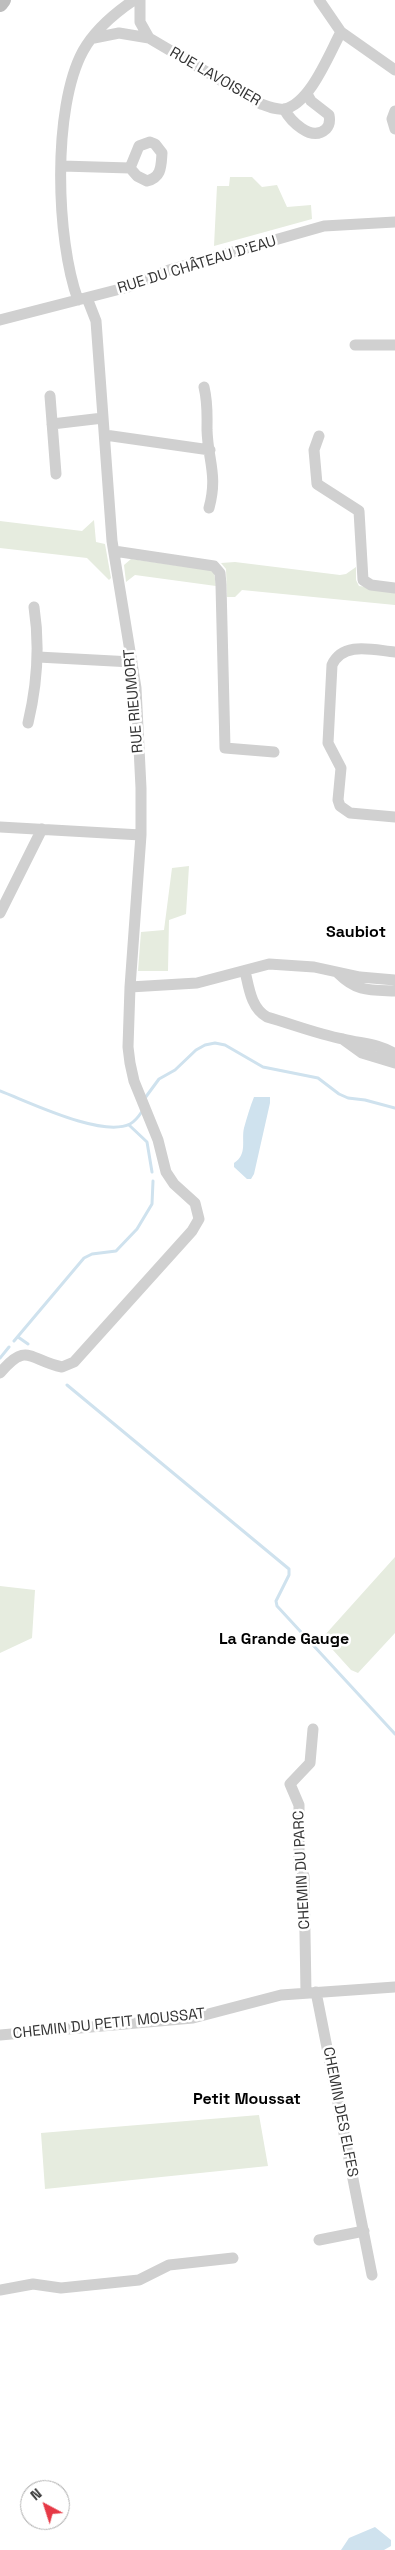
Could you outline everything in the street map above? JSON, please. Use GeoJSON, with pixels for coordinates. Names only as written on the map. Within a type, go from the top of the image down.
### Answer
{"type":"FeatureCollection","features":[{"type":"Feature","properties":{"kind":"main road"},"geometry":{"type":"LineString","coordinates":[[0,4],[3,0]]}},
{"type":"Feature","properties":{"kind":"street","name":"RUE RIEUMORT"},"geometry":{"type":"LineString","coordinates":[[0,1373],[12,1359],[21,1354],[28,1354],[62,1367],[74,1362],[198,1223],[199,1212],[195,1203],[174,1184],[166,1172],[158,1140],[130,1063],[128,1046],[130,987],[141,835],[141,788],[136,688],[114,551],[96,321],[83,299],[65,255],[62,225],[62,166],[65,112],[69,87],[77,62],[93,38],[109,20],[134,0]]}},
{"type":"Feature","properties":{"kind":"street"},"geometry":{"type":"LineString","coordinates":[[140,0],[140,22],[149,38]]}},
{"type":"Feature","properties":{"kind":"street"},"geometry":{"type":"LineString","coordinates":[[319,0],[341,32],[395,70]]}},
{"type":"Feature","properties":{"kind":"street"},"geometry":{"type":"LineString","coordinates":[[307,94],[311,101],[329,114],[329,124],[324,131],[315,134],[295,124],[284,109],[298,102],[307,94],[341,32]]}},
{"type":"Feature","properties":{"kind":"street","name":"RUE LAVOISIER"},"geometry":{"type":"LineString","coordinates":[[93,38],[119,33],[149,38],[261,104],[276,109],[284,109]]}},
{"type":"Feature","properties":{"kind":"street"},"geometry":{"type":"LineString","coordinates":[[395,110],[392,119],[395,129]]}},
{"type":"Feature","properties":{"kind":"street"},"geometry":{"type":"LineString","coordinates":[[62,166],[130,168]]}},
{"type":"Feature","properties":{"kind":"street","name":"RUE DU CHÂTEAU D'EAU"},"geometry":{"type":"LineString","coordinates":[[0,320],[128,287],[169,270],[324,226],[395,222]]}},
{"type":"Feature","properties":{"kind":"street"},"geometry":{"type":"LineString","coordinates":[[356,345],[395,345]]}},
{"type":"Feature","properties":{"kind":"street"},"geometry":{"type":"LineString","coordinates":[[204,387],[209,405],[207,430],[214,487],[209,508]]}},
{"type":"Feature","properties":{"kind":"street"},"geometry":{"type":"LineString","coordinates":[[50,396],[56,474]]}},
{"type":"Feature","properties":{"kind":"street"},"geometry":{"type":"LineString","coordinates":[[52,424],[103,418]]}},
{"type":"Feature","properties":{"kind":"street"},"geometry":{"type":"LineString","coordinates":[[104,435],[210,450]]}},
{"type":"Feature","properties":{"kind":"street"},"geometry":{"type":"LineString","coordinates":[[319,436],[314,450],[316,484],[359,511],[363,580],[371,585],[395,588]]}},
{"type":"Feature","properties":{"kind":"street"},"geometry":{"type":"LineString","coordinates":[[114,551],[218,568],[221,584],[224,748],[274,752]]}},
{"type":"Feature","properties":{"kind":"street"},"geometry":{"type":"LineString","coordinates":[[28,724],[33,702],[38,657],[34,607]]}},
{"type":"Feature","properties":{"kind":"street"},"geometry":{"type":"LineString","coordinates":[[395,652],[352,649],[343,651],[335,658],[332,665],[328,743],[341,768],[338,800],[344,810],[350,813],[395,816]]}},
{"type":"Feature","properties":{"kind":"street"},"geometry":{"type":"LineString","coordinates":[[38,657],[132,662]]}},
{"type":"Feature","properties":{"kind":"street"},"geometry":{"type":"LineString","coordinates":[[0,827],[141,835]]}},
{"type":"Feature","properties":{"kind":"street"},"geometry":{"type":"LineString","coordinates":[[0,913],[42,829]]}},
{"type":"Feature","properties":{"kind":"street"},"geometry":{"type":"LineString","coordinates":[[130,987],[197,983],[268,964],[314,967],[338,973],[395,980]]}},
{"type":"Feature","properties":{"kind":"street"},"geometry":{"type":"LineString","coordinates":[[245,971],[254,1004],[259,1013],[267,1018],[344,1040],[362,1041],[380,1046],[395,1054]]}},
{"type":"Feature","properties":{"kind":"street"},"geometry":{"type":"LineString","coordinates":[[338,973],[352,986],[362,990],[395,991]]}},
{"type":"Feature","properties":{"kind":"street"},"geometry":{"type":"LineString","coordinates":[[344,1040],[362,1053],[395,1063]]}},
{"type":"Feature","properties":{"kind":"street","name":"CHEMIN DU PARC"},"geometry":{"type":"LineString","coordinates":[[311,1992],[304,1876],[299,1864],[299,1805],[290,1784],[310,1763],[313,1729]]}},
{"type":"Feature","properties":{"kind":"street","name":"CHEMIN DU PETIT MOUSSAT"},"geometry":{"type":"LineString","coordinates":[[0,2035],[193,2018],[262,1999],[311,1992],[395,1987]]}},
{"type":"Feature","properties":{"kind":"street","name":"CHEMIN DES ELFES"},"geometry":{"type":"LineString","coordinates":[[311,1992],[372,2275]]}},
{"type":"Feature","properties":{"kind":"street"},"geometry":{"type":"LineString","coordinates":[[319,2240],[364,2232]]}},
{"type":"Feature","properties":{"kind":"street"},"geometry":{"type":"LineString","coordinates":[[0,2290],[33,2284],[61,2288],[139,2280],[169,2265],[234,2258]]}},
{"type":"Feature","properties":{"kind":"shaded area"},"geometry":{"type":"Polygon","coordinates":[[[230,177],[252,177],[262,187],[277,185],[287,207],[311,205],[312,219],[214,246],[217,186],[229,186],[230,177]]]}},
{"type":"Feature","properties":{"kind":"shaded area"},"geometry":{"type":"Polygon","coordinates":[[[94,520],[96,542],[105,544],[111,578],[109,580],[87,558],[0,548],[0,521],[82,531],[94,520]]]}},
{"type":"Feature","properties":{"kind":"shaded area"},"geometry":{"type":"Polygon","coordinates":[[[131,559],[209,570],[214,572],[216,586],[135,575],[126,582],[124,565],[131,559]]]}},
{"type":"Feature","properties":{"kind":"shaded area"},"geometry":{"type":"Polygon","coordinates":[[[235,562],[340,575],[346,574],[356,567],[356,580],[359,586],[395,591],[395,605],[242,590],[235,597],[227,597],[226,569],[221,563],[235,562]]]}},
{"type":"Feature","properties":{"kind":"shaded area"},"geometry":{"type":"Polygon","coordinates":[[[189,866],[186,914],[169,920],[168,971],[138,971],[141,932],[164,930],[172,868],[189,866]]]}},
{"type":"Feature","properties":{"kind":"shaded area"},"geometry":{"type":"Polygon","coordinates":[[[395,1557],[395,1633],[358,1673],[351,1670],[323,1639],[395,1557]]]}},
{"type":"Feature","properties":{"kind":"shaded area"},"geometry":{"type":"Polygon","coordinates":[[[0,1586],[35,1590],[32,1638],[0,1653],[0,1586]]]}},
{"type":"Feature","properties":{"kind":"shaded area"},"geometry":{"type":"Polygon","coordinates":[[[259,2115],[268,2166],[45,2189],[41,2133],[259,2115]]]}},
{"type":"Feature","properties":{"kind":"water"},"geometry":{"type":"Polygon","coordinates":[[[254,1097],[270,1097],[270,1103],[254,1174],[251,1179],[247,1179],[234,1167],[234,1163],[243,1151],[244,1128],[254,1097]]]}},
{"type":"Feature","properties":{"kind":"water"},"geometry":{"type":"Polygon","coordinates":[[[375,2527],[391,2540],[391,2546],[384,2550],[341,2550],[349,2538],[375,2527]]]}},
{"type":"Feature","properties":{"kind":"waterway"},"geometry":{"type":"LineString","coordinates":[[145,1098],[159,1079],[175,1070],[196,1050],[205,1045],[215,1043],[225,1045],[263,1067],[318,1078],[339,1094],[348,1098],[365,1100],[395,1108]]}},
{"type":"Feature","properties":{"kind":"waterway"},"geometry":{"type":"LineString","coordinates":[[0,1091],[65,1117],[102,1126],[118,1127],[130,1124],[136,1120],[143,1110]]}},
{"type":"Feature","properties":{"kind":"waterway"},"geometry":{"type":"LineString","coordinates":[[129,1125],[147,1142],[152,1172]]}},
{"type":"Feature","properties":{"kind":"waterway"},"geometry":{"type":"LineString","coordinates":[[14,1341],[84,1258],[92,1254],[116,1251],[137,1229],[152,1204],[153,1181]]}},
{"type":"Feature","properties":{"kind":"waterway"},"geometry":{"type":"LineString","coordinates":[[18,1337],[28,1344]]}},
{"type":"Feature","properties":{"kind":"waterway"},"geometry":{"type":"LineString","coordinates":[[0,1358],[9,1347]]}},
{"type":"Feature","properties":{"kind":"waterway"},"geometry":{"type":"LineString","coordinates":[[67,1385],[289,1569],[289,1575],[276,1601],[277,1606],[395,1734]]}},
{"type":"Feature","properties":{"kind":"district","name":"Saubiot"},"geometry":{"type":"Point","coordinates":[356,933]}},
{"type":"Feature","properties":{"kind":"district","name":"La Grande Gauge"},"geometry":{"type":"Point","coordinates":[284,1640]}},
{"type":"Feature","properties":{"kind":"district","name":"Petit Moussat"},"geometry":{"type":"Point","coordinates":[247,2100]}}]}
